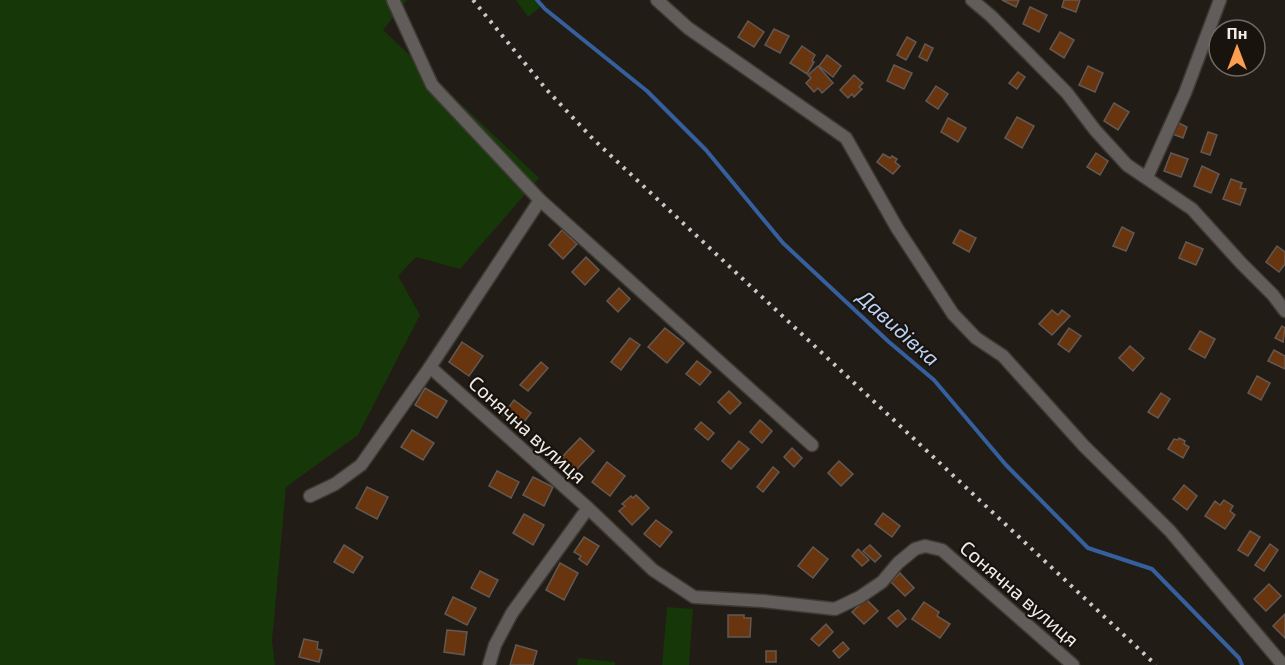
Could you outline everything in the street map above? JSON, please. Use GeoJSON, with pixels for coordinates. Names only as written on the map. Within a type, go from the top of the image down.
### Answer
{"type":"FeatureCollection","features":[{"type":"Feature","properties":{"kind":"street"},"geometry":{"type":"LineString","coordinates":[[393,0],[432,85],[540,200],[812,445]]}},
{"type":"Feature","properties":{"kind":"street"},"geometry":{"type":"LineString","coordinates":[[657,0],[688,28],[846,138],[897,228],[953,314],[976,338],[1003,356],[1084,446],[1170,531],[1283,665]]}},
{"type":"Feature","properties":{"kind":"street"},"geometry":{"type":"LineString","coordinates":[[972,0],[992,16],[1067,93],[1095,130],[1127,165],[1192,209],[1240,263],[1273,295],[1285,311]]}},
{"type":"Feature","properties":{"kind":"street"},"geometry":{"type":"LineString","coordinates":[[1147,177],[1185,93],[1220,0]]}},
{"type":"Feature","properties":{"kind":"street"},"geometry":{"type":"LineString","coordinates":[[310,496],[335,484],[361,465],[430,367],[540,200]]}},
{"type":"Feature","properties":{"kind":"street","name":"Сонячна вулиця"},"geometry":{"type":"LineString","coordinates":[[430,367],[588,507],[653,570],[694,597],[763,601],[835,609],[861,597],[882,582],[898,563],[915,549],[925,546],[942,550],[1072,665]]}},
{"type":"Feature","properties":{"kind":"street"},"geometry":{"type":"LineString","coordinates":[[489,665],[495,645],[512,613],[588,507]]}},
{"type":"Feature","properties":{"kind":"green space"},"geometry":{"type":"Polygon","coordinates":[[[0,0],[407,0],[383,30],[539,178],[460,269],[416,257],[398,276],[420,315],[358,435],[286,487],[272,641],[275,665],[0,665],[0,0]]]}},
{"type":"Feature","properties":{"kind":"green space"},"geometry":{"type":"Polygon","coordinates":[[[516,0],[539,0],[542,6],[528,17],[516,0]]]}},
{"type":"Feature","properties":{"kind":"green space"},"geometry":{"type":"Polygon","coordinates":[[[667,607],[693,609],[689,665],[662,665],[667,607]]]}},
{"type":"Feature","properties":{"kind":"green space"},"geometry":{"type":"Polygon","coordinates":[[[578,658],[615,662],[615,665],[577,665],[578,658]]]}},
{"type":"Feature","properties":{"kind":"building"},"geometry":{"type":"Polygon","coordinates":[[[1002,0],[1019,0],[1016,7],[1002,0]]]}},
{"type":"Feature","properties":{"kind":"building"},"geometry":{"type":"Polygon","coordinates":[[[1064,0],[1080,0],[1076,12],[1062,7],[1064,0]]]}},
{"type":"Feature","properties":{"kind":"building"},"geometry":{"type":"Polygon","coordinates":[[[1030,7],[1047,15],[1039,32],[1023,24],[1030,7]]]}},
{"type":"Feature","properties":{"kind":"building"},"geometry":{"type":"Polygon","coordinates":[[[748,21],[764,32],[754,47],[738,37],[748,21]]]}},
{"type":"Feature","properties":{"kind":"building"},"geometry":{"type":"Polygon","coordinates":[[[774,29],[789,36],[780,53],[765,45],[774,29]]]}},
{"type":"Feature","properties":{"kind":"building"},"geometry":{"type":"Polygon","coordinates":[[[1060,32],[1074,40],[1064,58],[1050,49],[1060,32]]]}},
{"type":"Feature","properties":{"kind":"building"},"geometry":{"type":"Polygon","coordinates":[[[907,37],[916,42],[906,60],[897,55],[907,37]]]}},
{"type":"Feature","properties":{"kind":"building"},"geometry":{"type":"Polygon","coordinates":[[[925,44],[933,48],[927,61],[919,57],[925,44]]]}},
{"type":"Feature","properties":{"kind":"building"},"geometry":{"type":"Polygon","coordinates":[[[802,46],[815,55],[807,74],[790,63],[802,46]]]}},
{"type":"Feature","properties":{"kind":"building"},"geometry":{"type":"Polygon","coordinates":[[[827,55],[841,66],[833,77],[819,66],[827,55]]]}},
{"type":"Feature","properties":{"kind":"building"},"geometry":{"type":"Polygon","coordinates":[[[894,65],[912,73],[904,89],[887,81],[894,65]]]}},
{"type":"Feature","properties":{"kind":"building"},"geometry":{"type":"Polygon","coordinates":[[[818,66],[833,83],[822,93],[818,88],[814,92],[806,83],[811,78],[808,75],[818,66]]]}},
{"type":"Feature","properties":{"kind":"building"},"geometry":{"type":"Polygon","coordinates":[[[1088,66],[1103,73],[1095,92],[1079,85],[1088,66]]]}},
{"type":"Feature","properties":{"kind":"building"},"geometry":{"type":"Polygon","coordinates":[[[1018,72],[1025,77],[1017,89],[1009,83],[1018,72]]]}},
{"type":"Feature","properties":{"kind":"building"},"geometry":{"type":"Polygon","coordinates":[[[854,75],[863,83],[859,87],[862,89],[854,97],[852,94],[848,98],[840,90],[854,75]]]}},
{"type":"Feature","properties":{"kind":"building"},"geometry":{"type":"Polygon","coordinates":[[[936,86],[948,94],[938,109],[926,101],[936,86]]]}},
{"type":"Feature","properties":{"kind":"building"},"geometry":{"type":"Polygon","coordinates":[[[1114,103],[1129,112],[1118,130],[1104,121],[1114,103]]]}},
{"type":"Feature","properties":{"kind":"building"},"geometry":{"type":"Polygon","coordinates":[[[1017,117],[1034,126],[1022,148],[1005,138],[1017,117]]]}},
{"type":"Feature","properties":{"kind":"building"},"geometry":{"type":"Polygon","coordinates":[[[948,118],[966,128],[958,142],[941,132],[948,118]]]}},
{"type":"Feature","properties":{"kind":"building"},"geometry":{"type":"Polygon","coordinates":[[[1175,121],[1187,127],[1183,138],[1170,133],[1175,121]]]}},
{"type":"Feature","properties":{"kind":"building"},"geometry":{"type":"Polygon","coordinates":[[[1208,132],[1217,135],[1210,155],[1201,152],[1208,132]]]}},
{"type":"Feature","properties":{"kind":"building"},"geometry":{"type":"Polygon","coordinates":[[[1096,153],[1108,161],[1100,175],[1087,167],[1096,153]]]}},
{"type":"Feature","properties":{"kind":"building"},"geometry":{"type":"Polygon","coordinates":[[[1171,153],[1188,159],[1181,177],[1164,171],[1171,153]]]}},
{"type":"Feature","properties":{"kind":"building"},"geometry":{"type":"Polygon","coordinates":[[[883,154],[897,159],[895,162],[900,166],[893,174],[877,162],[883,154]]]}},
{"type":"Feature","properties":{"kind":"building"},"geometry":{"type":"Polygon","coordinates":[[[1202,166],[1219,174],[1211,193],[1194,186],[1202,166]]]}},
{"type":"Feature","properties":{"kind":"building"},"geometry":{"type":"Polygon","coordinates":[[[1231,179],[1242,183],[1240,188],[1246,189],[1240,205],[1223,199],[1231,179]]]}},
{"type":"Feature","properties":{"kind":"building"},"geometry":{"type":"Polygon","coordinates":[[[1122,227],[1134,233],[1126,251],[1113,246],[1122,227]]]}},
{"type":"Feature","properties":{"kind":"building"},"geometry":{"type":"Polygon","coordinates":[[[562,230],[577,244],[563,259],[549,245],[562,230]]]}},
{"type":"Feature","properties":{"kind":"building"},"geometry":{"type":"Polygon","coordinates":[[[960,230],[976,238],[969,252],[953,243],[960,230]]]}},
{"type":"Feature","properties":{"kind":"building"},"geometry":{"type":"Polygon","coordinates":[[[1186,242],[1203,249],[1196,265],[1179,258],[1186,242]]]}},
{"type":"Feature","properties":{"kind":"building"},"geometry":{"type":"Polygon","coordinates":[[[1277,246],[1285,252],[1285,264],[1279,272],[1266,262],[1277,246]]]}},
{"type":"Feature","properties":{"kind":"building"},"geometry":{"type":"Polygon","coordinates":[[[586,257],[599,270],[585,285],[572,272],[586,257]]]}},
{"type":"Feature","properties":{"kind":"building"},"geometry":{"type":"Polygon","coordinates":[[[619,288],[630,299],[618,312],[607,301],[619,288]]]}},
{"type":"Feature","properties":{"kind":"building"},"geometry":{"type":"Polygon","coordinates":[[[1052,310],[1058,315],[1062,310],[1070,316],[1052,335],[1039,324],[1052,310]]]}},
{"type":"Feature","properties":{"kind":"building"},"geometry":{"type":"Polygon","coordinates":[[[1282,326],[1285,328],[1283,342],[1275,338],[1282,326]]]}},
{"type":"Feature","properties":{"kind":"building"},"geometry":{"type":"Polygon","coordinates":[[[665,328],[684,343],[667,363],[648,347],[665,328]]]}},
{"type":"Feature","properties":{"kind":"building"},"geometry":{"type":"Polygon","coordinates":[[[1069,328],[1081,336],[1069,352],[1058,344],[1069,328]]]}},
{"type":"Feature","properties":{"kind":"building"},"geometry":{"type":"Polygon","coordinates":[[[1200,331],[1215,339],[1205,358],[1189,349],[1200,331]]]}},
{"type":"Feature","properties":{"kind":"building"},"geometry":{"type":"Polygon","coordinates":[[[630,338],[640,345],[621,370],[611,362],[630,338]]]}},
{"type":"Feature","properties":{"kind":"building"},"geometry":{"type":"Polygon","coordinates":[[[462,342],[483,356],[469,376],[449,362],[462,342]]]}},
{"type":"Feature","properties":{"kind":"building"},"geometry":{"type":"Polygon","coordinates":[[[1130,346],[1144,358],[1133,371],[1119,358],[1130,346]]]}},
{"type":"Feature","properties":{"kind":"building"},"geometry":{"type":"Polygon","coordinates":[[[1274,350],[1285,356],[1285,369],[1268,361],[1274,350]]]}},
{"type":"Feature","properties":{"kind":"building"},"geometry":{"type":"Polygon","coordinates":[[[697,361],[711,372],[700,385],[686,374],[697,361]]]}},
{"type":"Feature","properties":{"kind":"building"},"geometry":{"type":"Polygon","coordinates":[[[541,362],[548,368],[528,391],[520,385],[541,362]]]}},
{"type":"Feature","properties":{"kind":"building"},"geometry":{"type":"Polygon","coordinates":[[[1257,376],[1270,383],[1261,400],[1248,393],[1257,376]]]}},
{"type":"Feature","properties":{"kind":"building"},"geometry":{"type":"Polygon","coordinates":[[[425,388],[447,401],[437,418],[415,405],[425,388]]]}},
{"type":"Feature","properties":{"kind":"building"},"geometry":{"type":"Polygon","coordinates":[[[729,391],[741,403],[730,414],[718,402],[729,391]]]}},
{"type":"Feature","properties":{"kind":"building"},"geometry":{"type":"Polygon","coordinates":[[[1161,393],[1170,399],[1158,418],[1148,412],[1161,393]]]}},
{"type":"Feature","properties":{"kind":"building"},"geometry":{"type":"Polygon","coordinates":[[[514,400],[531,413],[520,427],[503,415],[514,400]]]}},
{"type":"Feature","properties":{"kind":"building"},"geometry":{"type":"Polygon","coordinates":[[[760,420],[772,431],[762,443],[750,432],[760,420]]]}},
{"type":"Feature","properties":{"kind":"building"},"geometry":{"type":"Polygon","coordinates":[[[701,422],[714,433],[708,440],[695,429],[701,422]]]}},
{"type":"Feature","properties":{"kind":"building"},"geometry":{"type":"Polygon","coordinates":[[[412,430],[434,443],[423,460],[401,447],[412,430]]]}},
{"type":"Feature","properties":{"kind":"building"},"geometry":{"type":"Polygon","coordinates":[[[580,438],[594,451],[576,470],[562,457],[580,438]]]}},
{"type":"Feature","properties":{"kind":"building"},"geometry":{"type":"Polygon","coordinates":[[[1179,438],[1189,447],[1183,458],[1168,449],[1174,439],[1179,438]]]}},
{"type":"Feature","properties":{"kind":"building"},"geometry":{"type":"Polygon","coordinates":[[[739,441],[749,449],[731,469],[722,461],[739,441]]]}},
{"type":"Feature","properties":{"kind":"building"},"geometry":{"type":"Polygon","coordinates":[[[792,448],[802,458],[794,467],[784,457],[792,448]]]}},
{"type":"Feature","properties":{"kind":"building"},"geometry":{"type":"Polygon","coordinates":[[[839,461],[853,474],[841,486],[828,473],[839,461]]]}},
{"type":"Feature","properties":{"kind":"building"},"geometry":{"type":"Polygon","coordinates":[[[607,462],[625,476],[610,496],[592,482],[607,462]]]}},
{"type":"Feature","properties":{"kind":"building"},"geometry":{"type":"Polygon","coordinates":[[[773,467],[779,472],[763,492],[757,487],[773,467]]]}},
{"type":"Feature","properties":{"kind":"building"},"geometry":{"type":"Polygon","coordinates":[[[497,471],[519,482],[511,498],[489,486],[497,471]]]}},
{"type":"Feature","properties":{"kind":"building"},"geometry":{"type":"Polygon","coordinates":[[[533,477],[553,487],[544,506],[523,495],[533,477]]]}},
{"type":"Feature","properties":{"kind":"building"},"geometry":{"type":"Polygon","coordinates":[[[1184,485],[1197,496],[1187,510],[1173,499],[1184,485]]]}},
{"type":"Feature","properties":{"kind":"building"},"geometry":{"type":"Polygon","coordinates":[[[367,487],[388,497],[377,519],[356,508],[367,487]]]}},
{"type":"Feature","properties":{"kind":"building"},"geometry":{"type":"Polygon","coordinates":[[[636,495],[649,508],[632,525],[619,511],[625,506],[622,504],[631,496],[633,498],[636,495]]]}},
{"type":"Feature","properties":{"kind":"building"},"geometry":{"type":"Polygon","coordinates":[[[1224,500],[1233,506],[1230,511],[1235,515],[1225,529],[1205,516],[1215,501],[1220,505],[1224,500]]]}},
{"type":"Feature","properties":{"kind":"building"},"geometry":{"type":"Polygon","coordinates":[[[883,513],[900,526],[892,537],[875,524],[883,513]]]}},
{"type":"Feature","properties":{"kind":"building"},"geometry":{"type":"Polygon","coordinates":[[[524,514],[544,525],[533,545],[513,533],[524,514]]]}},
{"type":"Feature","properties":{"kind":"building"},"geometry":{"type":"Polygon","coordinates":[[[656,520],[672,532],[660,547],[644,534],[656,520]]]}},
{"type":"Feature","properties":{"kind":"building"},"geometry":{"type":"Polygon","coordinates":[[[1250,531],[1260,537],[1248,556],[1238,550],[1250,531]]]}},
{"type":"Feature","properties":{"kind":"building"},"geometry":{"type":"Polygon","coordinates":[[[584,537],[599,546],[587,565],[579,559],[581,556],[574,552],[584,537]]]}},
{"type":"Feature","properties":{"kind":"building"},"geometry":{"type":"Polygon","coordinates":[[[1270,544],[1278,550],[1264,571],[1255,565],[1270,544]]]}},
{"type":"Feature","properties":{"kind":"building"},"geometry":{"type":"Polygon","coordinates":[[[344,545],[363,557],[353,573],[334,562],[344,545]]]}},
{"type":"Feature","properties":{"kind":"building"},"geometry":{"type":"Polygon","coordinates":[[[870,545],[881,556],[875,562],[863,551],[870,545]]]}},
{"type":"Feature","properties":{"kind":"building"},"geometry":{"type":"Polygon","coordinates":[[[813,547],[828,559],[813,578],[798,566],[813,547]]]}},
{"type":"Feature","properties":{"kind":"building"},"geometry":{"type":"Polygon","coordinates":[[[858,549],[869,560],[862,566],[852,556],[858,549]]]}},
{"type":"Feature","properties":{"kind":"building"},"geometry":{"type":"Polygon","coordinates":[[[560,563],[578,573],[564,600],[546,590],[560,563]]]}},
{"type":"Feature","properties":{"kind":"building"},"geometry":{"type":"Polygon","coordinates":[[[480,571],[498,580],[489,597],[471,588],[480,571]]]}},
{"type":"Feature","properties":{"kind":"building"},"geometry":{"type":"Polygon","coordinates":[[[900,573],[914,588],[905,596],[891,582],[900,573]]]}},
{"type":"Feature","properties":{"kind":"building"},"geometry":{"type":"Polygon","coordinates":[[[1269,584],[1281,596],[1266,611],[1254,599],[1269,584]]]}},
{"type":"Feature","properties":{"kind":"building"},"geometry":{"type":"Polygon","coordinates":[[[453,597],[476,608],[467,625],[445,614],[453,597]]]}},
{"type":"Feature","properties":{"kind":"building"},"geometry":{"type":"Polygon","coordinates":[[[866,599],[878,611],[864,624],[852,612],[866,599]]]}},
{"type":"Feature","properties":{"kind":"building"},"geometry":{"type":"Polygon","coordinates":[[[924,602],[939,612],[937,616],[950,624],[940,638],[912,619],[924,602]]]}},
{"type":"Feature","properties":{"kind":"building"},"geometry":{"type":"Polygon","coordinates":[[[898,610],[906,619],[897,627],[888,618],[898,610]]]}},
{"type":"Feature","properties":{"kind":"building"},"geometry":{"type":"Polygon","coordinates":[[[1285,614],[1285,638],[1273,626],[1285,614]]]}},
{"type":"Feature","properties":{"kind":"building"},"geometry":{"type":"Polygon","coordinates":[[[728,615],[744,615],[744,618],[751,618],[750,637],[728,637],[728,615]]]}},
{"type":"Feature","properties":{"kind":"building"},"geometry":{"type":"Polygon","coordinates":[[[826,624],[833,632],[819,646],[811,639],[826,624]]]}},
{"type":"Feature","properties":{"kind":"building"},"geometry":{"type":"Polygon","coordinates":[[[447,630],[467,632],[464,655],[444,652],[447,630]]]}},
{"type":"Feature","properties":{"kind":"building"},"geometry":{"type":"Polygon","coordinates":[[[304,639],[318,642],[317,649],[322,650],[319,662],[299,657],[304,639]]]}},
{"type":"Feature","properties":{"kind":"building"},"geometry":{"type":"Polygon","coordinates":[[[843,642],[849,649],[839,658],[833,651],[843,642]]]}},
{"type":"Feature","properties":{"kind":"building"},"geometry":{"type":"Polygon","coordinates":[[[516,645],[537,651],[533,665],[510,665],[516,645]]]}},
{"type":"Feature","properties":{"kind":"building"},"geometry":{"type":"Polygon","coordinates":[[[766,651],[776,651],[776,662],[766,662],[766,651]]]}},
{"type":"Feature","properties":{"kind":"waterway","name":"Давидівка"},"geometry":{"type":"LineString","coordinates":[[537,0],[545,9],[647,91],[706,150],[783,243],[889,342],[934,380],[1006,465],[1088,548],[1152,569],[1239,658],[1242,665]]}},
{"type":"Feature","properties":{"kind":"railway"},"geometry":{"type":"LineString","coordinates":[[473,0],[546,89],[593,139],[1156,665]]}}]}
